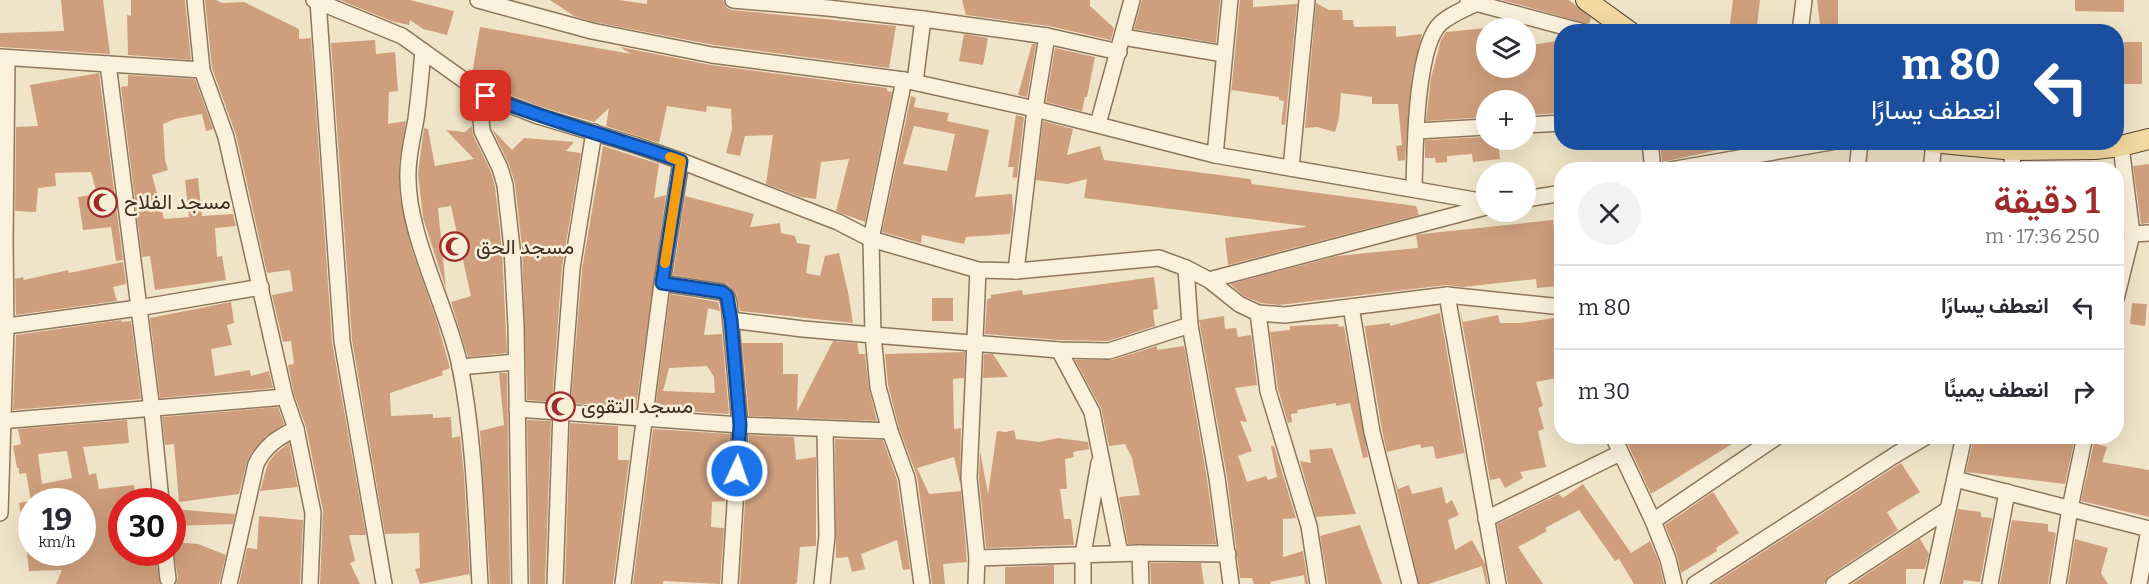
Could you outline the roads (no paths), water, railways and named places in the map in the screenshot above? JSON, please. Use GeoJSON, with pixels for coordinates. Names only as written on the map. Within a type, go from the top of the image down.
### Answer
{"type":"FeatureCollection","features":[{"type":"Feature","properties":{"kind":"main road"},"geometry":{"type":"LineString","coordinates":[[1586,0],[1619,24]]}},
{"type":"Feature","properties":{"kind":"main road"},"geometry":{"type":"LineString","coordinates":[[2124,145],[2149,139]]}},
{"type":"Feature","properties":{"kind":"street"},"geometry":{"type":"LineString","coordinates":[[195,0],[202,70],[226,137],[285,397],[296,429],[313,513],[310,584]]}},
{"type":"Feature","properties":{"kind":"street"},"geometry":{"type":"LineString","coordinates":[[478,0],[592,31],[712,55],[909,81],[1098,124],[1177,147],[1215,155],[1476,200]]}},
{"type":"Feature","properties":{"kind":"street"},"geometry":{"type":"LineString","coordinates":[[733,0],[828,8],[1121,45],[1224,54]]}},
{"type":"Feature","properties":{"kind":"street"},"geometry":{"type":"LineString","coordinates":[[1098,124],[1132,0]]}},
{"type":"Feature","properties":{"kind":"street"},"geometry":{"type":"LineString","coordinates":[[1215,155],[1230,0]]}},
{"type":"Feature","properties":{"kind":"street"},"geometry":{"type":"LineString","coordinates":[[1291,168],[1307,0]]}},
{"type":"Feature","properties":{"kind":"street"},"geometry":{"type":"LineString","coordinates":[[1801,24],[1804,0]]}},
{"type":"Feature","properties":{"kind":"street"},"geometry":{"type":"LineString","coordinates":[[384,584],[342,341],[316,1],[402,36],[486,96],[538,116],[681,161],[838,222],[870,239],[978,270],[1016,271],[1159,258],[1209,280],[1239,304],[1258,313],[1285,315],[1447,295],[1554,306]]}},
{"type":"Feature","properties":{"kind":"street"},"geometry":{"type":"LineString","coordinates":[[1414,189],[1417,132],[1427,49],[1433,33],[1440,24],[1472,2],[1554,24]]}},
{"type":"Feature","properties":{"kind":"street"},"geometry":{"type":"LineString","coordinates":[[922,584],[907,478],[890,431],[878,387],[873,335],[870,239],[923,19]]}},
{"type":"Feature","properties":{"kind":"street"},"geometry":{"type":"LineString","coordinates":[[1016,271],[1035,109],[1047,36]]}},
{"type":"Feature","properties":{"kind":"street"},"geometry":{"type":"LineString","coordinates":[[423,51],[408,173],[411,208],[425,257],[450,328],[460,367],[468,428],[480,584]]}},
{"type":"Feature","properties":{"kind":"street"},"geometry":{"type":"LineString","coordinates":[[0,513],[3,57],[202,70]]}},
{"type":"Feature","properties":{"kind":"street"},"geometry":{"type":"LineString","coordinates":[[108,64],[160,488]]}},
{"type":"Feature","properties":{"kind":"street"},"geometry":{"type":"LineString","coordinates":[[486,96],[482,131],[500,168],[508,202],[516,362],[520,584]]}},
{"type":"Feature","properties":{"kind":"street"},"geometry":{"type":"LineString","coordinates":[[1536,124],[1554,123]]}},
{"type":"Feature","properties":{"kind":"street"},"geometry":{"type":"LineString","coordinates":[[1417,132],[1476,128]]}},
{"type":"Feature","properties":{"kind":"street"},"geometry":{"type":"LineString","coordinates":[[555,584],[561,411],[572,268],[594,132]]}},
{"type":"Feature","properties":{"kind":"street"},"geometry":{"type":"LineString","coordinates":[[1716,162],[1785,150]]}},
{"type":"Feature","properties":{"kind":"street"},"geometry":{"type":"LineString","coordinates":[[2012,162],[2014,150]]}},
{"type":"Feature","properties":{"kind":"street"},"geometry":{"type":"LineString","coordinates":[[623,584],[662,283],[681,161]]}},
{"type":"Feature","properties":{"kind":"street"},"geometry":{"type":"LineString","coordinates":[[2124,170],[2132,234],[2124,266]]}},
{"type":"Feature","properties":{"kind":"street"},"geometry":{"type":"LineString","coordinates":[[1536,198],[1554,195]]}},
{"type":"Feature","properties":{"kind":"street"},"geometry":{"type":"LineString","coordinates":[[1209,280],[1476,210]]}},
{"type":"Feature","properties":{"kind":"street"},"geometry":{"type":"LineString","coordinates":[[2132,234],[2149,233]]}},
{"type":"Feature","properties":{"kind":"street"},"geometry":{"type":"LineString","coordinates":[[1186,268],[1190,325],[1231,584]]}},
{"type":"Feature","properties":{"kind":"street"},"geometry":{"type":"LineString","coordinates":[[976,584],[977,558],[969,478],[978,270]]}},
{"type":"Feature","properties":{"kind":"street"},"geometry":{"type":"LineString","coordinates":[[662,283],[722,292],[727,296],[740,425],[730,584]]}},
{"type":"Feature","properties":{"kind":"street"},"geometry":{"type":"LineString","coordinates":[[3,327],[138,308],[261,287]]}},
{"type":"Feature","properties":{"kind":"street"},"geometry":{"type":"LineString","coordinates":[[1447,295],[1498,584]]}},
{"type":"Feature","properties":{"kind":"street"},"geometry":{"type":"LineString","coordinates":[[1351,306],[1372,432],[1410,584]]}},
{"type":"Feature","properties":{"kind":"street"},"geometry":{"type":"LineString","coordinates":[[1258,313],[1268,391],[1309,526],[1318,584]]}},
{"type":"Feature","properties":{"kind":"street"},"geometry":{"type":"LineString","coordinates":[[731,320],[873,335],[1059,350],[1109,351],[1190,325]]}},
{"type":"Feature","properties":{"kind":"street"},"geometry":{"type":"LineString","coordinates":[[1059,350],[1092,412],[1120,554]]}},
{"type":"Feature","properties":{"kind":"street"},"geometry":{"type":"LineString","coordinates":[[460,367],[516,362]]}},
{"type":"Feature","properties":{"kind":"street"},"geometry":{"type":"LineString","coordinates":[[1,421],[285,397]]}},
{"type":"Feature","properties":{"kind":"street"},"geometry":{"type":"LineString","coordinates":[[517,409],[740,425],[890,431]]}},
{"type":"Feature","properties":{"kind":"street"},"geometry":{"type":"LineString","coordinates":[[229,584],[256,464],[263,451],[273,442],[296,429]]}},
{"type":"Feature","properties":{"kind":"street"},"geometry":{"type":"LineString","coordinates":[[822,584],[826,536],[825,429]]}},
{"type":"Feature","properties":{"kind":"street"},"geometry":{"type":"LineString","coordinates":[[1616,444],[1653,521],[1668,559],[1674,584]]}},
{"type":"Feature","properties":{"kind":"street"},"geometry":{"type":"LineString","coordinates":[[1653,521],[1766,444]]}},
{"type":"Feature","properties":{"kind":"street"},"geometry":{"type":"LineString","coordinates":[[1695,584],[1914,444]]}},
{"type":"Feature","properties":{"kind":"street"},"geometry":{"type":"LineString","coordinates":[[1932,584],[1962,444]]}},
{"type":"Feature","properties":{"kind":"street"},"geometry":{"type":"LineString","coordinates":[[2058,584],[2083,444]]}},
{"type":"Feature","properties":{"kind":"street"},"geometry":{"type":"LineString","coordinates":[[1486,519],[1620,453]]}},
{"type":"Feature","properties":{"kind":"street"},"geometry":{"type":"LineString","coordinates":[[1083,584],[1083,554],[1101,454]]}},
{"type":"Feature","properties":{"kind":"street"},"geometry":{"type":"LineString","coordinates":[[1955,479],[2149,529],[2139,584]]}},
{"type":"Feature","properties":{"kind":"street"},"geometry":{"type":"LineString","coordinates":[[1990,584],[2007,492]]}},
{"type":"Feature","properties":{"kind":"street"},"geometry":{"type":"LineString","coordinates":[[1834,584],[1947,510]]}},
{"type":"Feature","properties":{"kind":"street"},"geometry":{"type":"LineString","coordinates":[[977,558],[1140,553],[1228,554]]}},
{"type":"Feature","properties":{"kind":"street"},"geometry":{"type":"LineString","coordinates":[[1140,553],[1141,584]]}},
{"type":"Feature","properties":{"kind":"street"},"geometry":{"type":"LineString","coordinates":[[167,566],[168,579]]}},
{"type":"Feature","properties":{"kind":"place","name":"مسجد الفلاح"},"geometry":{"type":"Point","coordinates":[103,202]}},
{"type":"Feature","properties":{"kind":"place","name":"مسجد الحق"},"geometry":{"type":"Point","coordinates":[455,247]}},
{"type":"Feature","properties":{"kind":"place","name":"مسجد التقوى"},"geometry":{"type":"Point","coordinates":[560,406]}}]}
